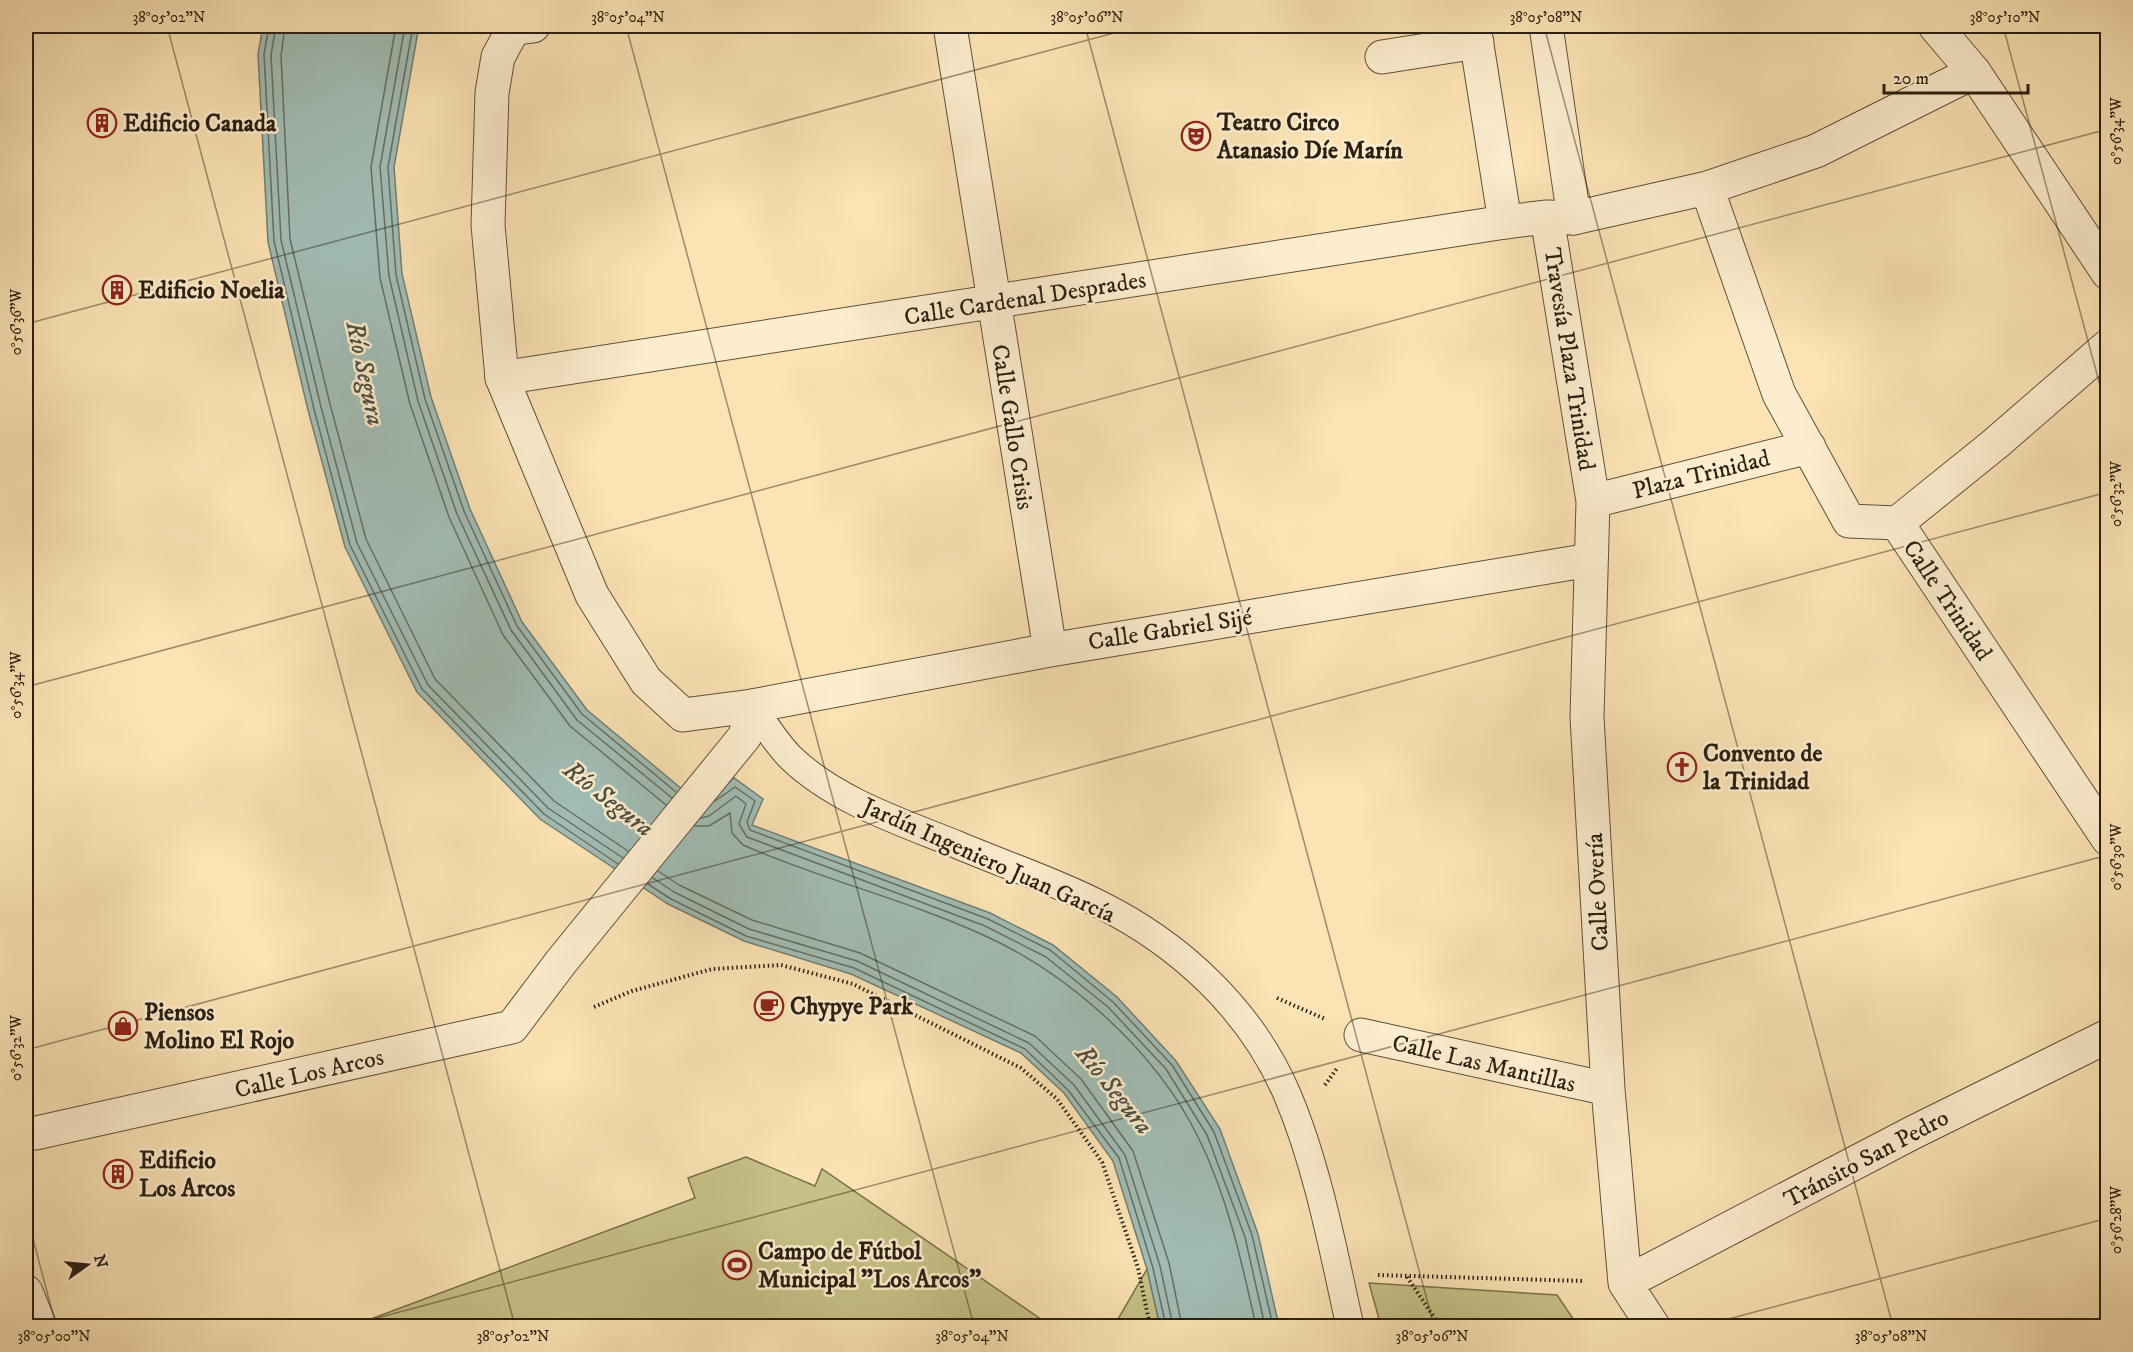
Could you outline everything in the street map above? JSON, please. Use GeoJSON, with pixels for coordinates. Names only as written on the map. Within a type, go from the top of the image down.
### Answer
{"type":"FeatureCollection","features":[{"type":"Feature","properties":{"kind":"street"},"geometry":{"type":"LineString","coordinates":[[502,378],[488,225],[492,93],[498,57],[522,26]]}},
{"type":"Feature","properties":{"kind":"street","name":"Calle Gallo Crisis"},"geometry":{"type":"LineString","coordinates":[[950,26],[1050,650]]}},
{"type":"Feature","properties":{"kind":"street","name":"Travesía Plaza Trinidad"},"geometry":{"type":"LineString","coordinates":[[1546,26],[1561,217],[1593,501]]}},
{"type":"Feature","properties":{"kind":"street"},"geometry":{"type":"LineString","coordinates":[[1933,28],[1974,72],[2108,273]]}},
{"type":"Feature","properties":{"kind":"street"},"geometry":{"type":"LineString","coordinates":[[1382,57],[1476,34],[1504,222]]}},
{"type":"Feature","properties":{"kind":"street","name":"Calle Cardenal Desprades"},"geometry":{"type":"LineString","coordinates":[[502,378],[1504,222],[1561,217],[1707,188],[1816,151],[1974,72]]}},
{"type":"Feature","properties":{"kind":"street","name":"Calle Trinidad"},"geometry":{"type":"LineString","coordinates":[[1707,188],[1779,393],[1849,521],[1897,523],[2108,839]]}},
{"type":"Feature","properties":{"kind":"street"},"geometry":{"type":"LineString","coordinates":[[1897,523],[1995,444],[2108,346]]}},
{"type":"Feature","properties":{"kind":"street","name":"Calle Gabriel Sijé"},"geometry":{"type":"LineString","coordinates":[[502,378],[592,595],[646,681],[683,715],[752,706],[1050,650],[1590,560]]}},
{"type":"Feature","properties":{"kind":"street","name":"Plaza Trinidad"},"geometry":{"type":"LineString","coordinates":[[1593,501],[1809,447]]}},
{"type":"Feature","properties":{"kind":"street","name":"Calle Overía"},"geometry":{"type":"LineString","coordinates":[[1593,501],[1587,717],[1608,1089],[1625,1283]]}},
{"type":"Feature","properties":{"kind":"street","name":"Calle Los Arcos"},"geometry":{"type":"LineString","coordinates":[[26,1134],[512,1027],[561,962],[745,736],[752,706]]}},
{"type":"Feature","properties":{"kind":"street","name":"Calle Las Mantillas"},"geometry":{"type":"LineString","coordinates":[[1361,1035],[1608,1089]]}},
{"type":"Feature","properties":{"kind":"street","name":"Tránsito San Pedro"},"geometry":{"type":"LineString","coordinates":[[1625,1283],[1912,1133],[2108,1036]]}},
{"type":"Feature","properties":{"kind":"street"},"geometry":{"type":"LineString","coordinates":[[1625,1283],[1653,1326]]}},
{"type":"Feature","properties":{"kind":"street"},"geometry":{"type":"LineString","coordinates":[[26,1292],[40,1326]]}},
{"type":"Feature","properties":{"kind":"lane","name":"Jardín Ingeniero Juan García"},"geometry":{"type":"LineString","coordinates":[[752,706],[790,757],[833,790],[905,823],[1100,904],[1166,946],[1218,988],[1257,1039],[1287,1094],[1309,1158],[1350,1326]]}},
{"type":"Feature","properties":{"kind":"path"},"geometry":{"type":"LineString","coordinates":[[594,1007],[632,991],[712,969],[781,965],[854,984],[1021,1068],[1057,1099],[1102,1162],[1138,1268],[1150,1326]]}},
{"type":"Feature","properties":{"kind":"path"},"geometry":{"type":"LineString","coordinates":[[1297,1123],[1361,1035]]}},
{"type":"Feature","properties":{"kind":"path"},"geometry":{"type":"LineString","coordinates":[[1338,1273],[1625,1283]]}},
{"type":"Feature","properties":{"kind":"path"},"geometry":{"type":"LineString","coordinates":[[1407,1276],[1440,1326]]}},
{"type":"Feature","properties":{"kind":"shaded area","name":"Campo de Fútbol Municipal \"Los Arcos\""},"geometry":{"type":"Polygon","coordinates":[[[746,1157],[815,1186],[822,1169],[1051,1326],[352,1326],[695,1198],[688,1178],[746,1157]]]}},
{"type":"Feature","properties":{"kind":"shaded area"},"geometry":{"type":"Polygon","coordinates":[[[1147,1269],[1160,1326],[1114,1326],[1147,1269]]]}},
{"type":"Feature","properties":{"kind":"shaded area"},"geometry":{"type":"Polygon","coordinates":[[[1369,1283],[1557,1295],[1578,1326],[1381,1326],[1369,1283]]]}},
{"type":"Feature","properties":{"kind":"water","name":"Río Segura"},"geometry":{"type":"Polygon","coordinates":[[[263,26],[419,26],[394,167],[402,274],[431,397],[470,509],[522,622],[587,710],[701,805],[734,778],[763,799],[752,825],[990,913],[1053,945],[1117,997],[1176,1061],[1220,1129],[1258,1234],[1279,1326],[1160,1326],[1147,1269],[1113,1161],[1064,1093],[1021,1053],[851,974],[744,941],[668,904],[540,819],[417,692],[345,547],[308,410],[268,242],[258,54],[263,26]]]}},
{"type":"Feature","properties":{"kind":"place","name":"Edificio Canada"},"geometry":{"type":"Point","coordinates":[102,123]}},
{"type":"Feature","properties":{"kind":"place","name":"Teatro Circo Atanasio Díe Marín"},"geometry":{"type":"Point","coordinates":[1196,136]}},
{"type":"Feature","properties":{"kind":"place","name":"Edificio Noelia"},"geometry":{"type":"Point","coordinates":[117,290]}},
{"type":"Feature","properties":{"kind":"place","name":"Convento de la Trinidad"},"geometry":{"type":"Point","coordinates":[1682,767]}},
{"type":"Feature","properties":{"kind":"place","name":"Chypye Park"},"geometry":{"type":"Point","coordinates":[769,1006]}},
{"type":"Feature","properties":{"kind":"place","name":"Piensos Molino El Rojo"},"geometry":{"type":"Point","coordinates":[123,1026]}},
{"type":"Feature","properties":{"kind":"place","name":"Edificio Los Arcos"},"geometry":{"type":"Point","coordinates":[118,1174]}},
{"type":"Feature","properties":{"kind":"place","name":"Campo de Fútbol Municipal \"Los Arcos\""},"geometry":{"type":"Point","coordinates":[737,1265]}}]}
